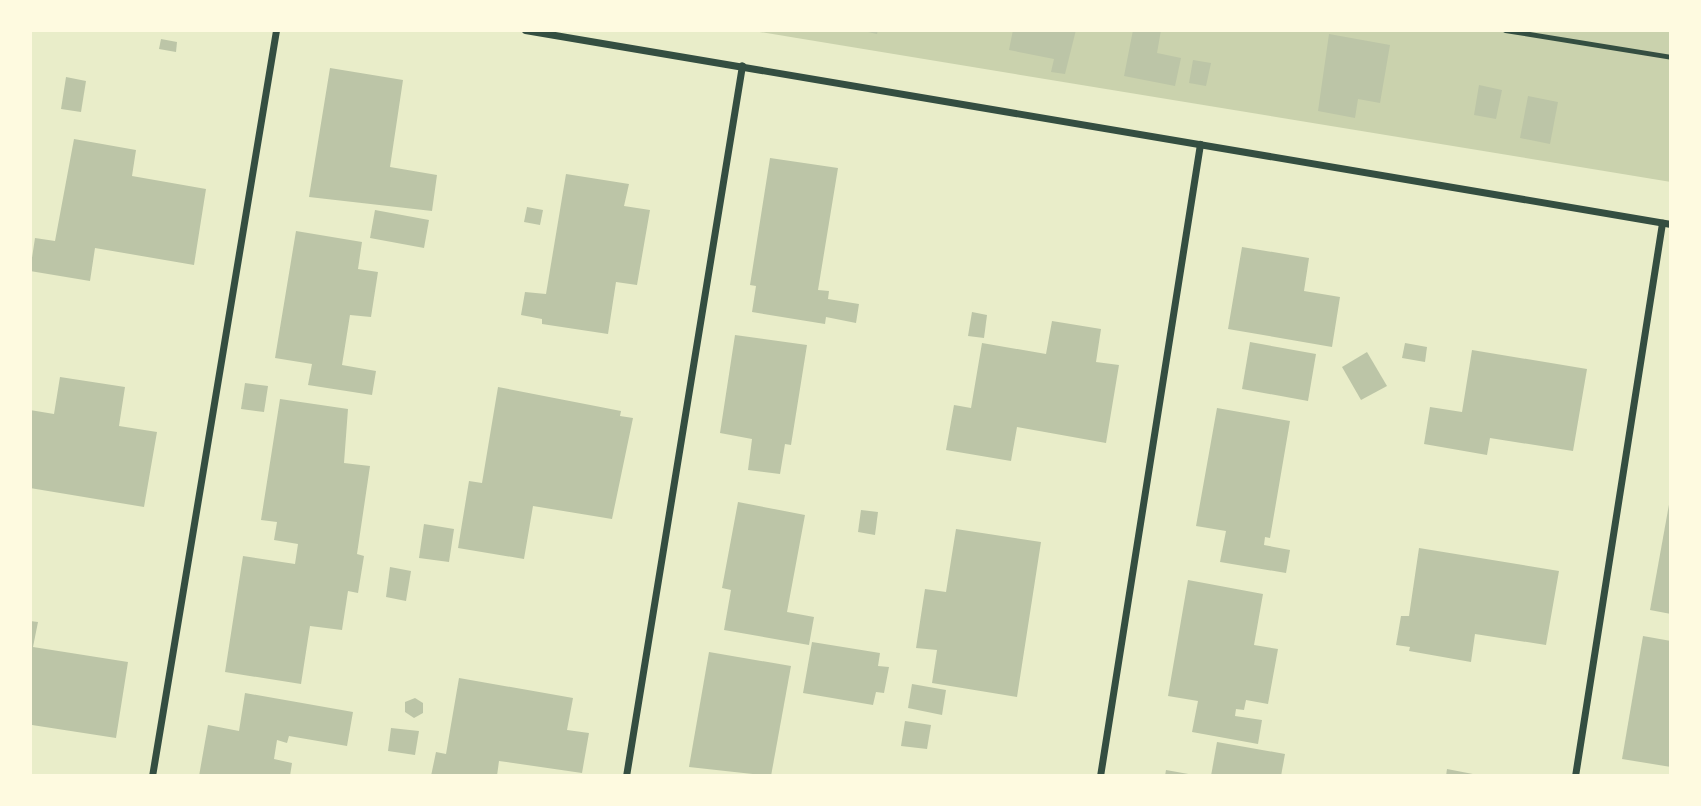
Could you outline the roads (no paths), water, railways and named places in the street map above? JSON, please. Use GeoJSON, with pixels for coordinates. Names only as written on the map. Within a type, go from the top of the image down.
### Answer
{"type":"FeatureCollection","features":[{"type":"Feature","properties":{"kind":"street"},"geometry":{"type":"LineString","coordinates":[[152,776],[276,30]]}},
{"type":"Feature","properties":{"kind":"street"},"geometry":{"type":"LineString","coordinates":[[525,30],[1671,224]]}},
{"type":"Feature","properties":{"kind":"street"},"geometry":{"type":"LineString","coordinates":[[626,776],[742,65]]}},
{"type":"Feature","properties":{"kind":"street"},"geometry":{"type":"LineString","coordinates":[[1100,776],[1199,144]]}},
{"type":"Feature","properties":{"kind":"street"},"geometry":{"type":"LineString","coordinates":[[1575,776],[1662,223]]}},
{"type":"Feature","properties":{"kind":"lane"},"geometry":{"type":"LineString","coordinates":[[1505,30],[1671,57]]}}]}
